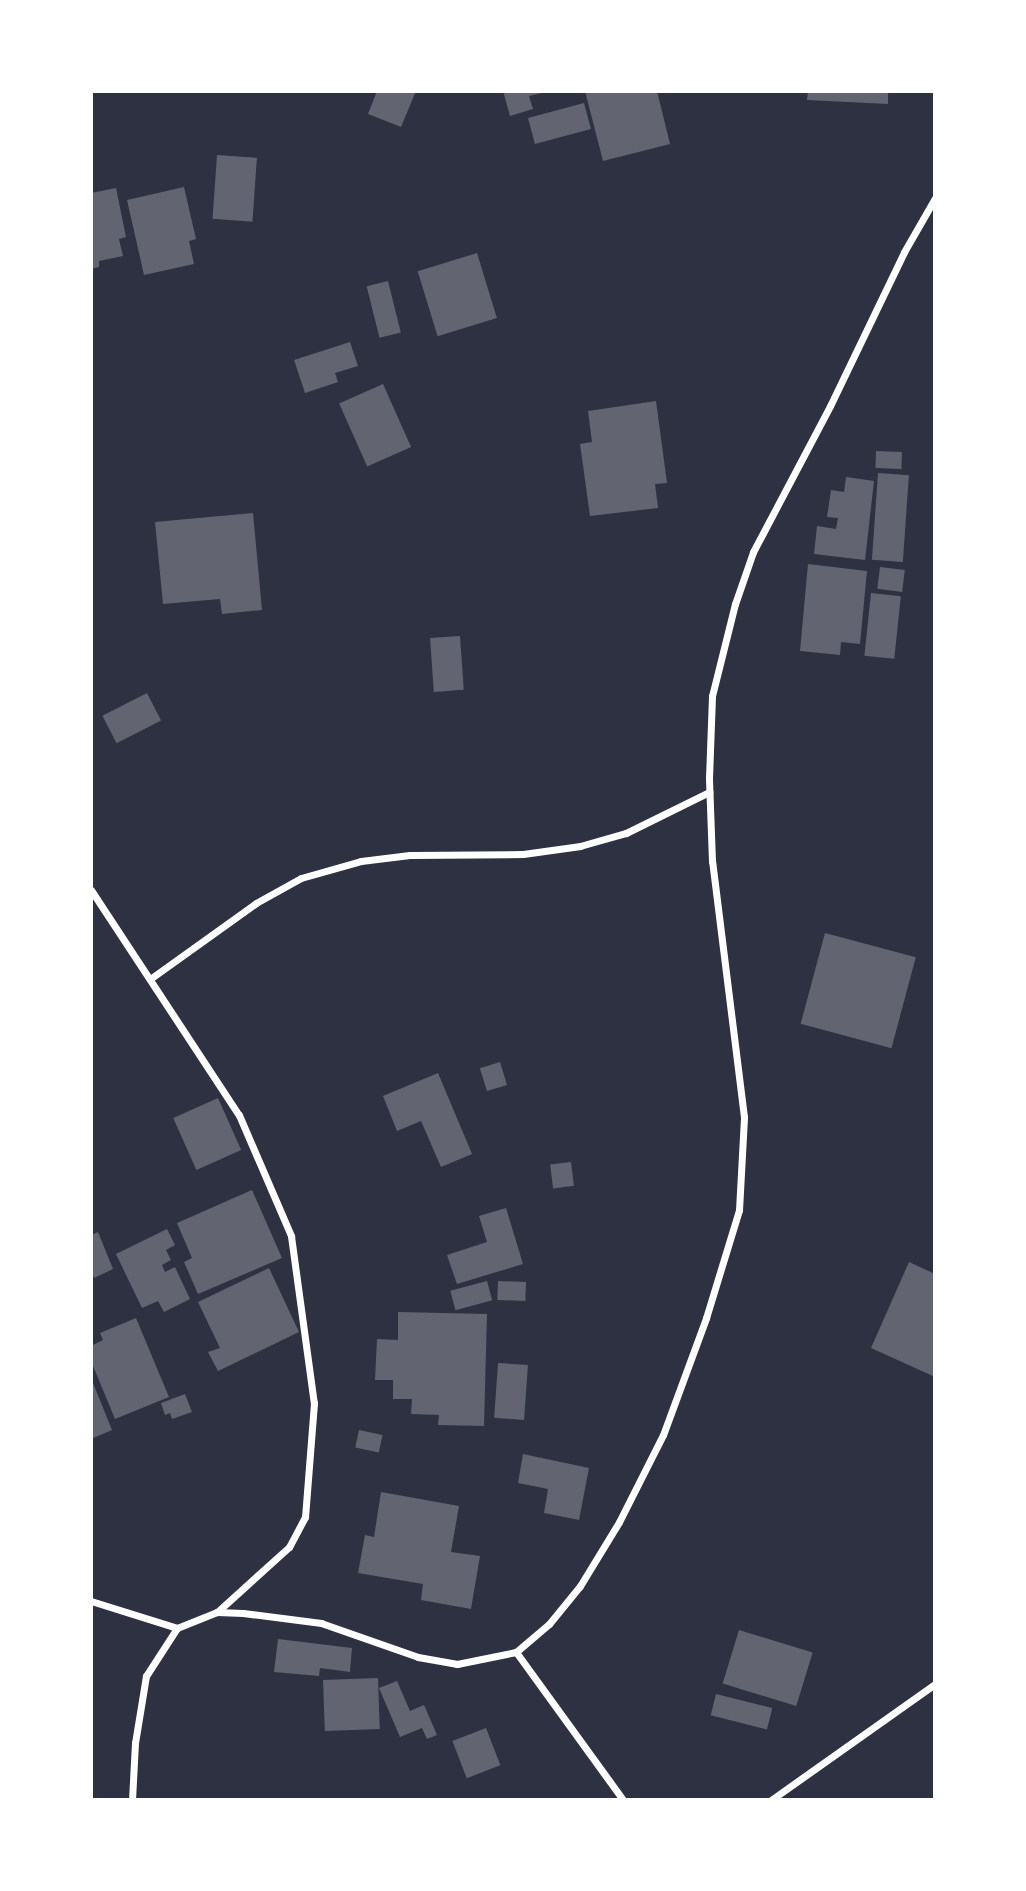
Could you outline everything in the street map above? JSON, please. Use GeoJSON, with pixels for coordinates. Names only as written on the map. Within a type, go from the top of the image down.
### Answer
{"type":"FeatureCollection","features":[{"type":"Feature","properties":{"kind":"street"},"geometry":{"type":"LineString","coordinates":[[217,1612],[243,1612],[321,1623],[418,1657],[457,1664],[516,1653],[548,1624],[580,1586],[632,1497],[668,1422],[706,1318],[739,1210],[744,1117],[712,861],[709,792],[712,696],[735,604],[753,552],[830,406],[904,252],[935,198]]}},
{"type":"Feature","properties":{"kind":"street"},"geometry":{"type":"LineString","coordinates":[[150,979],[256,903],[301,878],[360,861],[410,855],[523,854],[580,846],[626,833],[709,792]]}},
{"type":"Feature","properties":{"kind":"street"},"geometry":{"type":"LineString","coordinates":[[91,890],[239,1115],[291,1236],[314,1403],[305,1517],[289,1547],[217,1612],[177,1628],[146,1676],[135,1743],[132,1800]]}},
{"type":"Feature","properties":{"kind":"street"},"geometry":{"type":"LineString","coordinates":[[91,1601],[177,1628]]}},
{"type":"Feature","properties":{"kind":"street"},"geometry":{"type":"LineString","coordinates":[[516,1653],[623,1800]]}},
{"type":"Feature","properties":{"kind":"street"},"geometry":{"type":"LineString","coordinates":[[771,1800],[935,1684]]}},
{"type":"Feature","properties":{"kind":"building"},"geometry":{"type":"Polygon","coordinates":[[[377,91],[416,91],[401,127],[368,114],[377,91]]]}},
{"type":"Feature","properties":{"kind":"building"},"geometry":{"type":"Polygon","coordinates":[[[503,91],[546,92],[529,96],[533,109],[510,116],[503,91]]]}},
{"type":"Feature","properties":{"kind":"building"},"geometry":{"type":"Polygon","coordinates":[[[585,91],[657,91],[670,144],[603,161],[585,91]]]}},
{"type":"Feature","properties":{"kind":"building"},"geometry":{"type":"Polygon","coordinates":[[[808,91],[888,91],[888,104],[807,100],[808,91]]]}},
{"type":"Feature","properties":{"kind":"building"},"geometry":{"type":"Polygon","coordinates":[[[584,103],[591,129],[535,144],[528,118],[584,103]]]}},
{"type":"Feature","properties":{"kind":"building"},"geometry":{"type":"Polygon","coordinates":[[[217,155],[257,158],[252,222],[213,219],[217,155]]]}},
{"type":"Feature","properties":{"kind":"building"},"geometry":{"type":"Polygon","coordinates":[[[184,187],[196,239],[189,241],[194,264],[144,275],[127,200],[184,187]]]}},
{"type":"Feature","properties":{"kind":"building"},"geometry":{"type":"Polygon","coordinates":[[[116,188],[126,237],[119,239],[123,256],[99,261],[99,267],[91,269],[91,193],[116,188]]]}},
{"type":"Feature","properties":{"kind":"building"},"geometry":{"type":"Polygon","coordinates":[[[477,253],[497,318],[438,336],[418,271],[477,253]]]}},
{"type":"Feature","properties":{"kind":"building"},"geometry":{"type":"Polygon","coordinates":[[[388,281],[401,332],[379,338],[367,286],[388,281]]]}},
{"type":"Feature","properties":{"kind":"building"},"geometry":{"type":"Polygon","coordinates":[[[350,342],[358,366],[335,373],[338,382],[305,393],[294,360],[350,342]]]}},
{"type":"Feature","properties":{"kind":"building"},"geometry":{"type":"Polygon","coordinates":[[[383,384],[411,447],[367,467],[339,404],[383,384]]]}},
{"type":"Feature","properties":{"kind":"building"},"geometry":{"type":"Polygon","coordinates":[[[656,401],[667,483],[655,484],[658,508],[590,516],[580,444],[592,442],[588,411],[656,401]]]}},
{"type":"Feature","properties":{"kind":"building"},"geometry":{"type":"Polygon","coordinates":[[[876,451],[902,452],[901,469],[875,468],[876,451]]]}},
{"type":"Feature","properties":{"kind":"building"},"geometry":{"type":"Polygon","coordinates":[[[878,473],[909,475],[903,562],[872,560],[878,473]]]}},
{"type":"Feature","properties":{"kind":"building"},"geometry":{"type":"Polygon","coordinates":[[[846,477],[874,481],[865,560],[814,554],[817,526],[836,529],[838,518],[827,517],[831,490],[844,492],[846,477]]]}},
{"type":"Feature","properties":{"kind":"building"},"geometry":{"type":"Polygon","coordinates":[[[253,513],[262,610],[222,614],[220,599],[163,604],[155,522],[253,513]]]}},
{"type":"Feature","properties":{"kind":"building"},"geometry":{"type":"Polygon","coordinates":[[[808,564],[867,571],[860,644],[841,642],[840,655],[800,651],[808,564]]]}},
{"type":"Feature","properties":{"kind":"building"},"geometry":{"type":"Polygon","coordinates":[[[880,567],[905,570],[902,592],[877,589],[880,567]]]}},
{"type":"Feature","properties":{"kind":"building"},"geometry":{"type":"Polygon","coordinates":[[[871,593],[901,596],[894,659],[864,656],[871,593]]]}},
{"type":"Feature","properties":{"kind":"building"},"geometry":{"type":"Polygon","coordinates":[[[460,636],[464,690],[434,692],[430,638],[460,636]]]}},
{"type":"Feature","properties":{"kind":"building"},"geometry":{"type":"Polygon","coordinates":[[[147,693],[161,721],[117,743],[102,716],[147,693]]]}},
{"type":"Feature","properties":{"kind":"building"},"geometry":{"type":"Polygon","coordinates":[[[825,933],[916,957],[891,1048],[801,1024],[825,933]]]}},
{"type":"Feature","properties":{"kind":"building"},"geometry":{"type":"Polygon","coordinates":[[[500,1062],[507,1085],[487,1091],[480,1068],[500,1062]]]}},
{"type":"Feature","properties":{"kind":"building"},"geometry":{"type":"Polygon","coordinates":[[[438,1073],[472,1154],[441,1167],[421,1121],[397,1131],[383,1096],[438,1073]]]}},
{"type":"Feature","properties":{"kind":"building"},"geometry":{"type":"Polygon","coordinates":[[[218,1098],[241,1150],[196,1170],[173,1118],[218,1098]]]}},
{"type":"Feature","properties":{"kind":"building"},"geometry":{"type":"Polygon","coordinates":[[[571,1162],[574,1186],[553,1188],[550,1165],[571,1162]]]}},
{"type":"Feature","properties":{"kind":"building"},"geometry":{"type":"Polygon","coordinates":[[[252,1190],[282,1258],[198,1294],[184,1262],[192,1258],[177,1223],[252,1190]]]}},
{"type":"Feature","properties":{"kind":"building"},"geometry":{"type":"Polygon","coordinates":[[[506,1208],[523,1264],[457,1284],[447,1255],[487,1242],[479,1216],[506,1208]]]}},
{"type":"Feature","properties":{"kind":"building"},"geometry":{"type":"Polygon","coordinates":[[[167,1229],[175,1245],[166,1250],[171,1260],[162,1265],[165,1272],[175,1267],[190,1299],[164,1312],[158,1301],[142,1308],[116,1254],[167,1229]]]}},
{"type":"Feature","properties":{"kind":"building"},"geometry":{"type":"Polygon","coordinates":[[[98,1232],[113,1269],[94,1278],[91,1270],[91,1235],[98,1232]]]}},
{"type":"Feature","properties":{"kind":"building"},"geometry":{"type":"Polygon","coordinates":[[[909,1262],[935,1274],[935,1377],[871,1348],[909,1262]]]}},
{"type":"Feature","properties":{"kind":"building"},"geometry":{"type":"Polygon","coordinates":[[[269,1268],[299,1332],[218,1371],[208,1352],[220,1348],[198,1302],[269,1268]]]}},
{"type":"Feature","properties":{"kind":"building"},"geometry":{"type":"Polygon","coordinates":[[[487,1281],[492,1300],[455,1310],[450,1291],[487,1281]]]}},
{"type":"Feature","properties":{"kind":"building"},"geometry":{"type":"Polygon","coordinates":[[[498,1281],[526,1282],[525,1301],[497,1300],[498,1281]]]}},
{"type":"Feature","properties":{"kind":"building"},"geometry":{"type":"Polygon","coordinates":[[[398,1312],[487,1314],[484,1426],[438,1425],[439,1415],[411,1414],[412,1399],[393,1399],[393,1380],[375,1380],[377,1339],[398,1340],[398,1312]]]}},
{"type":"Feature","properties":{"kind":"building"},"geometry":{"type":"Polygon","coordinates":[[[136,1318],[169,1397],[115,1419],[91,1361],[91,1346],[103,1340],[100,1333],[136,1318]]]}},
{"type":"Feature","properties":{"kind":"building"},"geometry":{"type":"Polygon","coordinates":[[[498,1363],[528,1365],[524,1420],[494,1418],[498,1363]]]}},
{"type":"Feature","properties":{"kind":"building"},"geometry":{"type":"Polygon","coordinates":[[[91,1378],[112,1430],[91,1439],[91,1378]]]}},
{"type":"Feature","properties":{"kind":"building"},"geometry":{"type":"Polygon","coordinates":[[[185,1394],[192,1412],[172,1419],[170,1413],[165,1415],[161,1403],[185,1394]]]}},
{"type":"Feature","properties":{"kind":"building"},"geometry":{"type":"Polygon","coordinates":[[[359,1430],[382,1435],[379,1453],[355,1448],[359,1430]]]}},
{"type":"Feature","properties":{"kind":"building"},"geometry":{"type":"Polygon","coordinates":[[[523,1454],[589,1468],[579,1520],[544,1513],[548,1489],[518,1483],[523,1454]]]}},
{"type":"Feature","properties":{"kind":"building"},"geometry":{"type":"Polygon","coordinates":[[[381,1492],[459,1506],[451,1552],[480,1556],[471,1609],[421,1600],[423,1584],[358,1573],[365,1535],[374,1537],[381,1492]]]}},
{"type":"Feature","properties":{"kind":"building"},"geometry":{"type":"Polygon","coordinates":[[[739,1630],[813,1653],[796,1706],[723,1684],[739,1630]]]}},
{"type":"Feature","properties":{"kind":"building"},"geometry":{"type":"Polygon","coordinates":[[[278,1639],[352,1648],[350,1672],[320,1668],[319,1676],[274,1672],[278,1639]]]}},
{"type":"Feature","properties":{"kind":"building"},"geometry":{"type":"Polygon","coordinates":[[[378,1678],[380,1729],[325,1731],[323,1680],[378,1678]]]}},
{"type":"Feature","properties":{"kind":"building"},"geometry":{"type":"Polygon","coordinates":[[[397,1681],[410,1711],[424,1705],[437,1735],[427,1739],[422,1728],[400,1737],[379,1688],[397,1681]]]}},
{"type":"Feature","properties":{"kind":"building"},"geometry":{"type":"Polygon","coordinates":[[[716,1694],[772,1708],[767,1729],[711,1715],[716,1694]]]}},
{"type":"Feature","properties":{"kind":"building"},"geometry":{"type":"Polygon","coordinates":[[[486,1728],[500,1765],[467,1778],[452,1741],[486,1728]]]}}]}
